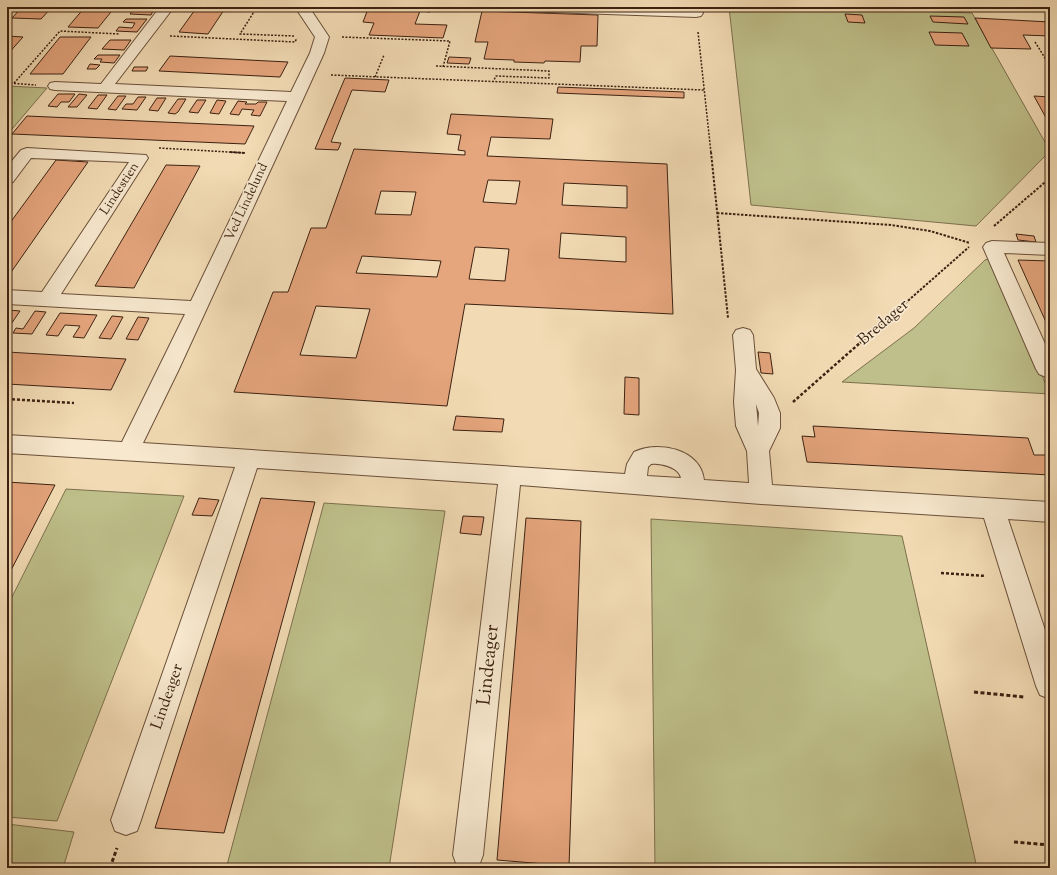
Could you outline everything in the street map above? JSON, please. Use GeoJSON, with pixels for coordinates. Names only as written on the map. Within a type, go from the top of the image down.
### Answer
{"type":"FeatureCollection","features":[{"type":"Feature","properties":{"kind":"street"},"geometry":{"type":"LineString","coordinates":[[105,88],[167,7]]}},
{"type":"Feature","properties":{"kind":"street","name":"Ved Lindelund"},"geometry":{"type":"LineString","coordinates":[[128,452],[198,308],[317,53],[322,37],[302,7]]}},
{"type":"Feature","properties":{"kind":"street"},"geometry":{"type":"LineString","coordinates":[[517,7],[696,13]]}},
{"type":"Feature","properties":{"kind":"street"},"geometry":{"type":"LineString","coordinates":[[55,86],[297,97]]}},
{"type":"Feature","properties":{"kind":"street","name":"Lindestien"},"geometry":{"type":"LineString","coordinates":[[7,178],[27,153],[140,158],[47,300]]}},
{"type":"Feature","properties":{"kind":"street"},"geometry":{"type":"LineString","coordinates":[[991,238],[1050,249]]}},
{"type":"Feature","properties":{"kind":"street"},"geometry":{"type":"LineString","coordinates":[[991,238],[1046,369]]}},
{"type":"Feature","properties":{"kind":"street"},"geometry":{"type":"LineString","coordinates":[[7,297],[198,308]]}},
{"type":"Feature","properties":{"kind":"street"},"geometry":{"type":"LineString","coordinates":[[743,335],[746,370],[766,402],[769,416],[770,426],[758,451],[761,494]]}},
{"type":"Feature","properties":{"kind":"street"},"geometry":{"type":"LineString","coordinates":[[7,444],[1050,512]]}},
{"type":"Feature","properties":{"kind":"street"},"geometry":{"type":"LineString","coordinates":[[636,485],[637,469],[641,460],[650,454],[674,459],[686,466],[691,472],[693,489]]}},
{"type":"Feature","properties":{"kind":"street","name":"Lindeager"},"geometry":{"type":"LineString","coordinates":[[126,820],[249,459]]}},
{"type":"Feature","properties":{"kind":"street","name":"Lindeager"},"geometry":{"type":"LineString","coordinates":[[468,855],[510,476]]}},
{"type":"Feature","properties":{"kind":"street"},"geometry":{"type":"LineString","coordinates":[[993,508],[1050,686]]}},
{"type":"Feature","properties":{"kind":"path"},"geometry":{"type":"LineString","coordinates":[[977,7],[1050,10]]}},
{"type":"Feature","properties":{"kind":"path"},"geometry":{"type":"LineString","coordinates":[[696,13],[729,326],[743,335]]}},
{"type":"Feature","properties":{"kind":"path"},"geometry":{"type":"LineString","coordinates":[[237,39],[240,34]]}},
{"type":"Feature","properties":{"kind":"path"},"geometry":{"type":"LineString","coordinates":[[1035,42],[1050,66]]}},
{"type":"Feature","properties":{"kind":"path"},"geometry":{"type":"LineString","coordinates":[[375,77],[384,55]]}},
{"type":"Feature","properties":{"kind":"path"},"geometry":{"type":"LineString","coordinates":[[436,66],[549,71],[549,78],[496,76],[494,82]]}},
{"type":"Feature","properties":{"kind":"path"},"geometry":{"type":"LineString","coordinates":[[335,76],[704,90]]}},
{"type":"Feature","properties":{"kind":"path"},"geometry":{"type":"LineString","coordinates":[[7,83],[55,86]]}},
{"type":"Feature","properties":{"kind":"path"},"geometry":{"type":"LineString","coordinates":[[991,238],[1050,178]]}},
{"type":"Feature","properties":{"kind":"path","name":"Bredager"},"geometry":{"type":"LineString","coordinates":[[717,213],[891,225],[930,231],[973,244],[886,322],[787,406]]}},
{"type":"Feature","properties":{"kind":"path"},"geometry":{"type":"LineString","coordinates":[[7,399],[74,403]]}},
{"type":"Feature","properties":{"kind":"path"},"geometry":{"type":"LineString","coordinates":[[974,692],[1027,697]]}},
{"type":"Feature","properties":{"kind":"path"},"geometry":{"type":"LineString","coordinates":[[1014,842],[1050,845]]}},
{"type":"Feature","properties":{"kind":"green space"},"geometry":{"type":"Polygon","coordinates":[[[729,7],[797,7],[972,13],[1050,151],[976,226],[751,205],[729,7]]]}},
{"type":"Feature","properties":{"kind":"green space"},"geometry":{"type":"Polygon","coordinates":[[[7,86],[47,88],[7,135],[7,86]]]}},
{"type":"Feature","properties":{"kind":"green space"},"geometry":{"type":"Polygon","coordinates":[[[991,258],[1050,394],[842,382],[914,328],[985,260],[991,258]]]}},
{"type":"Feature","properties":{"kind":"green space"},"geometry":{"type":"Polygon","coordinates":[[[66,489],[184,496],[57,821],[7,817],[7,607],[66,489]]]}},
{"type":"Feature","properties":{"kind":"green space"},"geometry":{"type":"Polygon","coordinates":[[[324,503],[445,511],[389,868],[257,868],[227,865],[324,503]]]}},
{"type":"Feature","properties":{"kind":"green space"},"geometry":{"type":"Polygon","coordinates":[[[651,519],[902,536],[977,868],[655,868],[651,519]]]}},
{"type":"Feature","properties":{"kind":"green space"},"geometry":{"type":"Polygon","coordinates":[[[7,824],[74,832],[63,868],[7,868],[7,824]]]}},
{"type":"Feature","properties":{"kind":"building"},"geometry":{"type":"Polygon","coordinates":[[[7,7],[17,7],[10,14],[7,14],[7,7]]]}},
{"type":"Feature","properties":{"kind":"building"},"geometry":{"type":"Polygon","coordinates":[[[22,7],[52,7],[41,19],[12,18],[22,7]]]}},
{"type":"Feature","properties":{"kind":"building"},"geometry":{"type":"Polygon","coordinates":[[[85,7],[115,7],[98,28],[68,27],[85,7]]]}},
{"type":"Feature","properties":{"kind":"building"},"geometry":{"type":"Polygon","coordinates":[[[197,7],[226,7],[208,34],[179,32],[197,7]]]}},
{"type":"Feature","properties":{"kind":"building"},"geometry":{"type":"Polygon","coordinates":[[[400,7],[431,7],[430,12],[420,11],[415,24],[447,25],[443,38],[369,35],[374,23],[363,22],[368,9],[398,11],[400,7]]]}},
{"type":"Feature","properties":{"kind":"building"},"geometry":{"type":"Polygon","coordinates":[[[133,10],[153,11],[151,15],[130,14],[133,10]]]}},
{"type":"Feature","properties":{"kind":"building"},"geometry":{"type":"Polygon","coordinates":[[[482,11],[598,15],[597,46],[581,46],[580,62],[545,61],[544,63],[484,59],[488,42],[475,42],[482,11]]]}},
{"type":"Feature","properties":{"kind":"building"},"geometry":{"type":"Polygon","coordinates":[[[845,14],[862,15],[865,23],[848,22],[845,14]]]}},
{"type":"Feature","properties":{"kind":"building"},"geometry":{"type":"Polygon","coordinates":[[[930,16],[964,17],[968,24],[933,22],[930,16]]]}},
{"type":"Feature","properties":{"kind":"building"},"geometry":{"type":"Polygon","coordinates":[[[975,18],[1050,22],[1050,36],[1023,35],[1031,49],[991,48],[975,18]]]}},
{"type":"Feature","properties":{"kind":"building"},"geometry":{"type":"Polygon","coordinates":[[[126,19],[147,19],[137,32],[116,31],[119,27],[132,28],[135,23],[123,22],[126,19]]]}},
{"type":"Feature","properties":{"kind":"building"},"geometry":{"type":"Polygon","coordinates":[[[929,32],[962,33],[969,46],[935,45],[929,32]]]}},
{"type":"Feature","properties":{"kind":"building"},"geometry":{"type":"Polygon","coordinates":[[[7,36],[23,37],[7,55],[7,36]]]}},
{"type":"Feature","properties":{"kind":"building"},"geometry":{"type":"Polygon","coordinates":[[[60,37],[91,37],[63,74],[30,74],[60,37]]]}},
{"type":"Feature","properties":{"kind":"building"},"geometry":{"type":"Polygon","coordinates":[[[110,40],[131,40],[124,50],[102,49],[110,40]]]}},
{"type":"Feature","properties":{"kind":"building"},"geometry":{"type":"Polygon","coordinates":[[[98,55],[120,55],[114,63],[100,62],[102,59],[94,59],[98,55]]]}},
{"type":"Feature","properties":{"kind":"building"},"geometry":{"type":"Polygon","coordinates":[[[170,56],[288,62],[280,77],[159,71],[170,56]]]}},
{"type":"Feature","properties":{"kind":"building"},"geometry":{"type":"Polygon","coordinates":[[[449,57],[471,58],[469,64],[447,63],[449,57]]]}},
{"type":"Feature","properties":{"kind":"building"},"geometry":{"type":"Polygon","coordinates":[[[90,64],[100,65],[96,69],[87,69],[90,64]]]}},
{"type":"Feature","properties":{"kind":"building"},"geometry":{"type":"Polygon","coordinates":[[[134,67],[148,67],[146,71],[132,71],[134,67]]]}},
{"type":"Feature","properties":{"kind":"building"},"geometry":{"type":"Polygon","coordinates":[[[345,78],[389,80],[385,92],[352,90],[331,142],[341,143],[338,150],[315,149],[345,78]]]}},
{"type":"Feature","properties":{"kind":"building"},"geometry":{"type":"Polygon","coordinates":[[[558,87],[684,92],[684,98],[557,93],[558,87]]]}},
{"type":"Feature","properties":{"kind":"building"},"geometry":{"type":"Polygon","coordinates":[[[58,94],[75,94],[69,102],[61,102],[57,107],[48,106],[58,94]]]}},
{"type":"Feature","properties":{"kind":"building"},"geometry":{"type":"Polygon","coordinates":[[[79,94],[87,95],[77,107],[68,107],[79,94]]]}},
{"type":"Feature","properties":{"kind":"building"},"geometry":{"type":"Polygon","coordinates":[[[98,95],[107,95],[97,109],[88,108],[98,95]]]}},
{"type":"Feature","properties":{"kind":"building"},"geometry":{"type":"Polygon","coordinates":[[[118,96],[126,96],[116,110],[108,109],[118,96]]]}},
{"type":"Feature","properties":{"kind":"building"},"geometry":{"type":"Polygon","coordinates":[[[1034,96],[1050,97],[1050,125],[1034,96]]]}},
{"type":"Feature","properties":{"kind":"building"},"geometry":{"type":"Polygon","coordinates":[[[138,97],[146,97],[137,110],[122,109],[126,104],[133,104],[138,97]]]}},
{"type":"Feature","properties":{"kind":"building"},"geometry":{"type":"Polygon","coordinates":[[[157,98],[166,98],[158,111],[149,110],[157,98]]]}},
{"type":"Feature","properties":{"kind":"building"},"geometry":{"type":"Polygon","coordinates":[[[178,99],[186,99],[178,112],[175,114],[168,113],[178,99]]]}},
{"type":"Feature","properties":{"kind":"building"},"geometry":{"type":"Polygon","coordinates":[[[197,100],[206,100],[198,113],[189,112],[197,100]]]}},
{"type":"Feature","properties":{"kind":"building"},"geometry":{"type":"Polygon","coordinates":[[[217,100],[226,101],[219,114],[210,113],[217,100]]]}},
{"type":"Feature","properties":{"kind":"building"},"geometry":{"type":"Polygon","coordinates":[[[238,101],[247,102],[245,104],[267,102],[260,116],[251,115],[254,110],[242,109],[239,115],[230,114],[238,101]]]}},
{"type":"Feature","properties":{"kind":"building"},"geometry":{"type":"Polygon","coordinates":[[[451,114],[553,119],[550,139],[491,137],[487,156],[667,164],[673,314],[465,304],[447,406],[234,392],[273,292],[288,292],[311,228],[326,228],[354,149],[465,155],[465,151],[458,150],[461,135],[447,134],[451,114]],[[488,180],[483,202],[516,204],[520,181],[488,180]],[[564,183],[562,205],[627,208],[627,186],[564,183]],[[381,191],[375,214],[411,215],[416,192],[381,191]],[[561,233],[559,258],[626,262],[626,237],[561,233]],[[475,247],[469,279],[505,281],[509,249],[475,247]],[[362,256],[356,273],[437,277],[441,261],[362,256]],[[316,306],[300,355],[356,358],[370,309],[316,306]]]}},
{"type":"Feature","properties":{"kind":"building"},"geometry":{"type":"Polygon","coordinates":[[[27,116],[254,126],[245,144],[12,134],[27,116]]]}},
{"type":"Feature","properties":{"kind":"building"},"geometry":{"type":"Polygon","coordinates":[[[56,160],[88,162],[7,278],[7,227],[56,160]]]}},
{"type":"Feature","properties":{"kind":"building"},"geometry":{"type":"Polygon","coordinates":[[[166,165],[200,166],[134,288],[95,286],[166,165]]]}},
{"type":"Feature","properties":{"kind":"building"},"geometry":{"type":"Polygon","coordinates":[[[1016,234],[1034,236],[1036,242],[1018,240],[1016,234]]]}},
{"type":"Feature","properties":{"kind":"building"},"geometry":{"type":"Polygon","coordinates":[[[1018,260],[1050,261],[1050,331],[1018,260]]]}},
{"type":"Feature","properties":{"kind":"building"},"geometry":{"type":"Polygon","coordinates":[[[9,310],[20,311],[7,330],[7,313],[9,310]]]}},
{"type":"Feature","properties":{"kind":"building"},"geometry":{"type":"Polygon","coordinates":[[[35,311],[46,312],[32,334],[13,333],[16,328],[23,329],[35,311]]]}},
{"type":"Feature","properties":{"kind":"building"},"geometry":{"type":"Polygon","coordinates":[[[60,313],[97,315],[84,338],[73,337],[80,326],[65,325],[58,336],[46,335],[60,313]]]}},
{"type":"Feature","properties":{"kind":"building"},"geometry":{"type":"Polygon","coordinates":[[[112,316],[123,317],[111,339],[99,338],[112,316]]]}},
{"type":"Feature","properties":{"kind":"building"},"geometry":{"type":"Polygon","coordinates":[[[138,317],[149,318],[138,340],[126,339],[138,317]]]}},
{"type":"Feature","properties":{"kind":"building"},"geometry":{"type":"Polygon","coordinates":[[[7,352],[126,359],[111,390],[7,384],[7,352]]]}},
{"type":"Feature","properties":{"kind":"building"},"geometry":{"type":"Polygon","coordinates":[[[758,352],[770,353],[773,374],[761,373],[758,352]]]}},
{"type":"Feature","properties":{"kind":"building"},"geometry":{"type":"Polygon","coordinates":[[[625,377],[639,378],[639,415],[624,414],[625,377]]]}},
{"type":"Feature","properties":{"kind":"building"},"geometry":{"type":"Polygon","coordinates":[[[456,416],[504,419],[502,432],[453,430],[456,416]]]}},
{"type":"Feature","properties":{"kind":"building"},"geometry":{"type":"Polygon","coordinates":[[[813,426],[1028,438],[1034,455],[1050,455],[1050,475],[807,462],[802,436],[815,437],[813,426]]]}},
{"type":"Feature","properties":{"kind":"building"},"geometry":{"type":"Polygon","coordinates":[[[7,482],[55,485],[7,578],[7,482]]]}},
{"type":"Feature","properties":{"kind":"building"},"geometry":{"type":"Polygon","coordinates":[[[199,498],[219,500],[212,516],[192,515],[199,498]]]}},
{"type":"Feature","properties":{"kind":"building"},"geometry":{"type":"Polygon","coordinates":[[[261,498],[315,502],[224,833],[155,828],[261,498]]]}},
{"type":"Feature","properties":{"kind":"building"},"geometry":{"type":"Polygon","coordinates":[[[463,516],[484,517],[481,535],[460,533],[463,516]]]}},
{"type":"Feature","properties":{"kind":"building"},"geometry":{"type":"Polygon","coordinates":[[[526,518],[581,521],[569,866],[497,860],[526,518]]]}}]}
